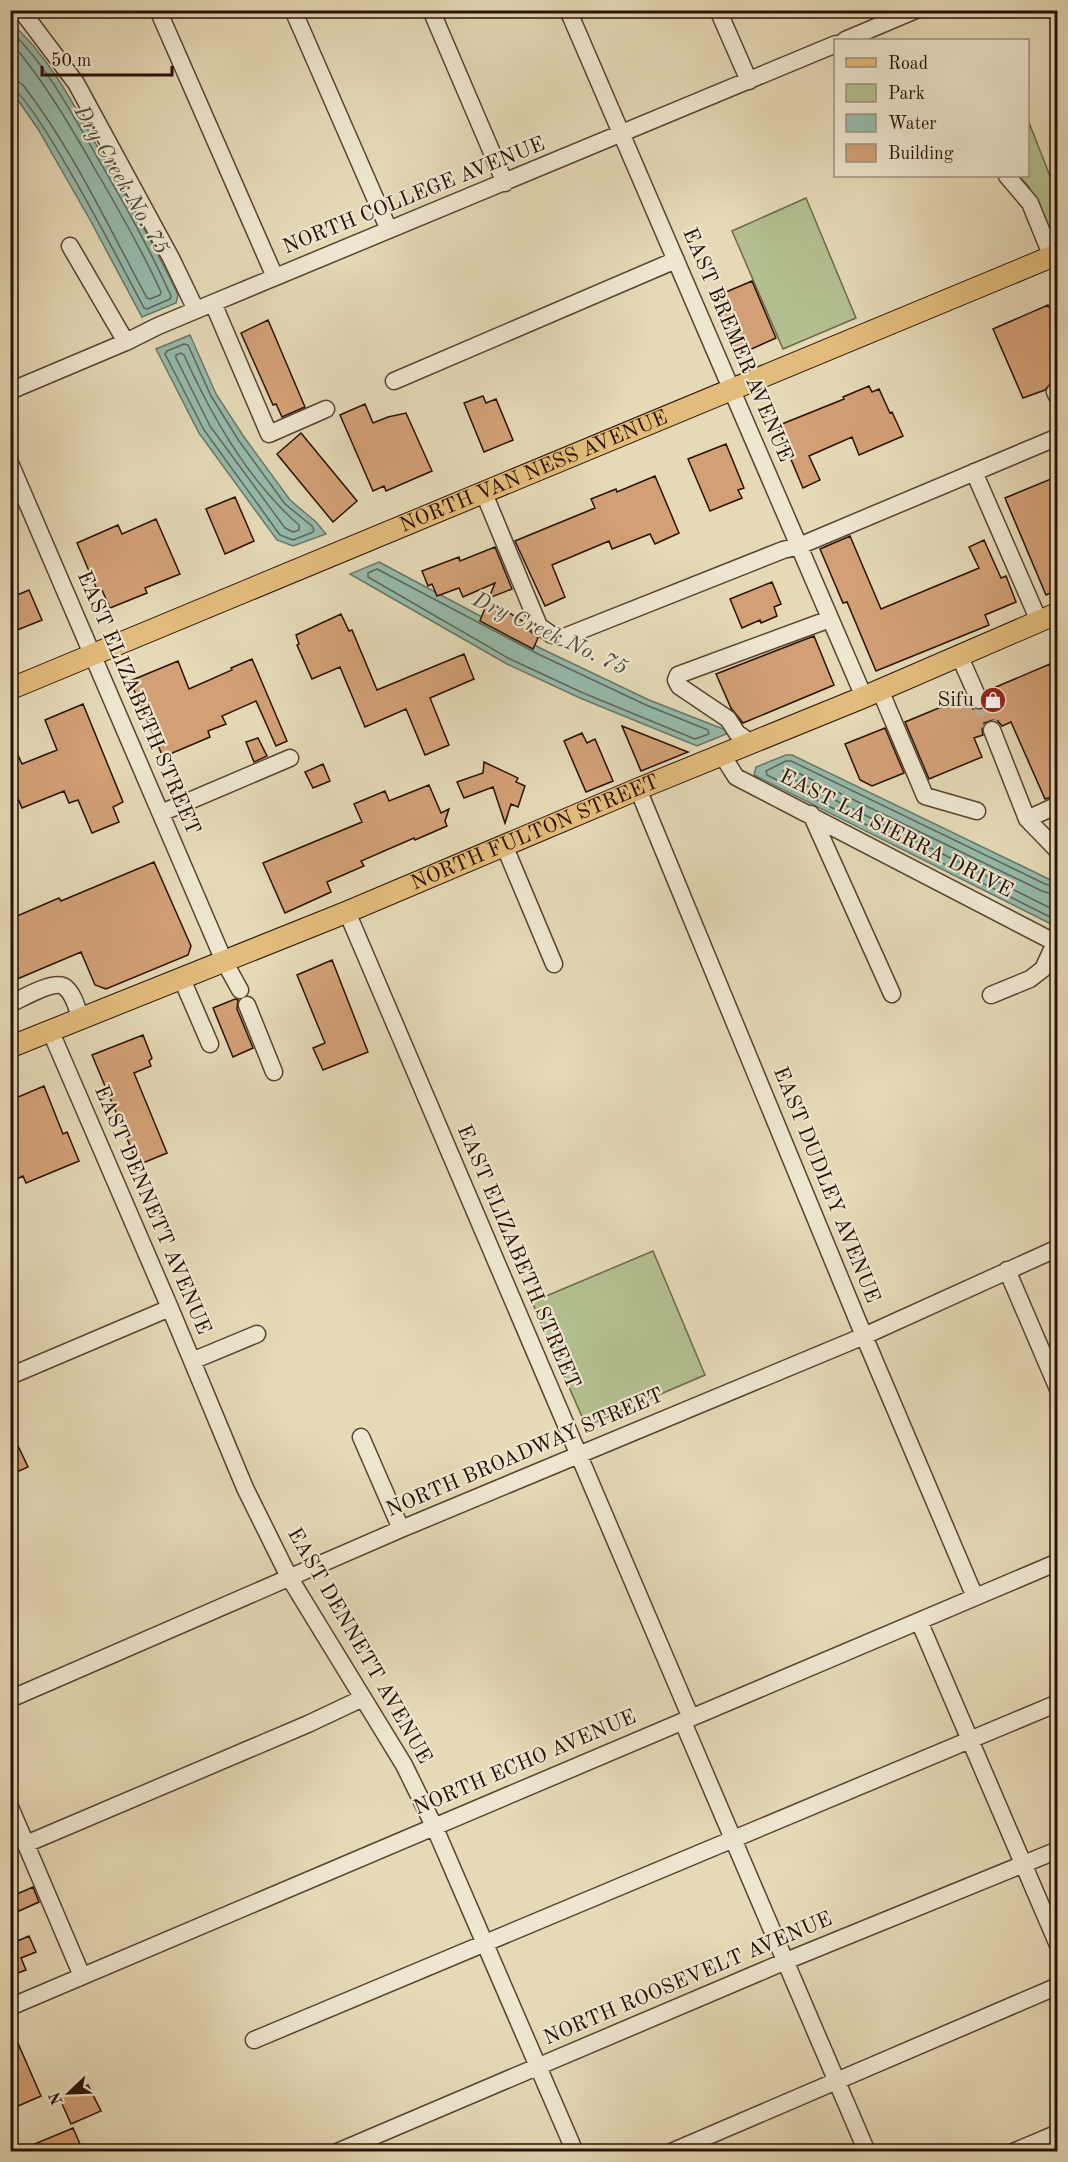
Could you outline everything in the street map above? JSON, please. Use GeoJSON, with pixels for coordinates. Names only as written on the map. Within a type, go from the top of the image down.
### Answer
{"type":"FeatureCollection","features":[{"type":"Feature","properties":{"kind":"main road","name":"NORTH VAN NESS AVENUE"},"geometry":{"type":"LineString","coordinates":[[10,689],[1055,255]]}},
{"type":"Feature","properties":{"kind":"main road","name":"NORTH FULTON STREET"},"geometry":{"type":"LineString","coordinates":[[10,1047],[80,1017],[347,912],[1052,617]]}},
{"type":"Feature","properties":{"kind":"street"},"geometry":{"type":"LineString","coordinates":[[21,10],[76,83],[171,258],[196,310]]}},
{"type":"Feature","properties":{"kind":"street"},"geometry":{"type":"LineString","coordinates":[[158,10],[275,278]]}},
{"type":"Feature","properties":{"kind":"street"},"geometry":{"type":"LineString","coordinates":[[293,10],[389,231]]}},
{"type":"Feature","properties":{"kind":"street"},"geometry":{"type":"LineString","coordinates":[[431,10],[505,183]]}},
{"type":"Feature","properties":{"kind":"street","name":"EAST BREMER AVENUE"},"geometry":{"type":"LineString","coordinates":[[568,10],[831,619],[925,796],[977,811]]}},
{"type":"Feature","properties":{"kind":"street"},"geometry":{"type":"LineString","coordinates":[[718,10],[749,81]]}},
{"type":"Feature","properties":{"kind":"street"},"geometry":{"type":"LineString","coordinates":[[847,39],[916,10]]}},
{"type":"Feature","properties":{"kind":"street","name":"NORTH COLLEGE AVENUE"},"geometry":{"type":"LineString","coordinates":[[10,391],[196,310],[834,45]]}},
{"type":"Feature","properties":{"kind":"street"},"geometry":{"type":"LineString","coordinates":[[1008,177],[1030,202],[1055,255]]}},
{"type":"Feature","properties":{"kind":"street"},"geometry":{"type":"LineString","coordinates":[[70,246],[126,342]]}},
{"type":"Feature","properties":{"kind":"street"},"geometry":{"type":"LineString","coordinates":[[394,381],[676,260]]}},
{"type":"Feature","properties":{"kind":"street"},"geometry":{"type":"LineString","coordinates":[[213,303],[269,434],[326,409]]}},
{"type":"Feature","properties":{"kind":"street"},"geometry":{"type":"LineString","coordinates":[[483,491],[540,626],[552,635],[564,637],[783,550],[799,546],[1058,437]]}},
{"type":"Feature","properties":{"kind":"street","name":"EAST ELIZABETH STREET"},"geometry":{"type":"LineString","coordinates":[[10,463],[274,1072]]}},
{"type":"Feature","properties":{"kind":"street"},"geometry":{"type":"LineString","coordinates":[[974,472],[1052,617]]}},
{"type":"Feature","properties":{"kind":"street"},"geometry":{"type":"LineString","coordinates":[[750,742],[737,733],[728,719],[679,686],[676,680],[678,675],[831,619]]}},
{"type":"Feature","properties":{"kind":"street"},"geometry":{"type":"LineString","coordinates":[[959,655],[979,700]]}},
{"type":"Feature","properties":{"kind":"street"},"geometry":{"type":"LineString","coordinates":[[992,730],[1027,819],[1058,850]]}},
{"type":"Feature","properties":{"kind":"street","name":"EAST LA SIERRA DRIVE"},"geometry":{"type":"LineString","coordinates":[[724,754],[736,777],[1056,943]]}},
{"type":"Feature","properties":{"kind":"street"},"geometry":{"type":"LineString","coordinates":[[161,813],[290,758]]}},
{"type":"Feature","properties":{"kind":"street","name":"EAST DUDLEY AVENUE"},"geometry":{"type":"LineString","coordinates":[[638,789],[864,1336],[975,1597]]}},
{"type":"Feature","properties":{"kind":"street"},"geometry":{"type":"LineString","coordinates":[[1027,819],[1058,805]]}},
{"type":"Feature","properties":{"kind":"street"},"geometry":{"type":"LineString","coordinates":[[811,814],[892,994]]}},
{"type":"Feature","properties":{"kind":"street"},"geometry":{"type":"LineString","coordinates":[[504,845],[554,964]]}},
{"type":"Feature","properties":{"kind":"street","name":"EAST ELIZABETH STREET"},"geometry":{"type":"LineString","coordinates":[[347,912],[578,1455],[687,1720],[733,1839],[867,2151]]}},
{"type":"Feature","properties":{"kind":"street"},"geometry":{"type":"LineString","coordinates":[[991,995],[1030,979],[1043,969],[1056,943]]}},
{"type":"Feature","properties":{"kind":"street"},"geometry":{"type":"LineString","coordinates":[[182,977],[210,1044]]}},
{"type":"Feature","properties":{"kind":"street"},"geometry":{"type":"LineString","coordinates":[[10,1004],[56,983],[64,985],[70,993],[80,1017]]}},
{"type":"Feature","properties":{"kind":"street","name":"EAST DENNETT AVENUE"},"geometry":{"type":"LineString","coordinates":[[50,1030],[245,1488],[289,1577],[405,1765],[434,1826],[575,2151]]}},
{"type":"Feature","properties":{"kind":"street","name":"NORTH BROADWAY STREET"},"geometry":{"type":"LineString","coordinates":[[10,1699],[401,1529],[864,1336],[1058,1248]]}},
{"type":"Feature","properties":{"kind":"street"},"geometry":{"type":"LineString","coordinates":[[1007,1270],[1058,1389]]}},
{"type":"Feature","properties":{"kind":"street"},"geometry":{"type":"LineString","coordinates":[[11,1375],[170,1308]]}},
{"type":"Feature","properties":{"kind":"street"},"geometry":{"type":"LineString","coordinates":[[192,1361],[257,1334]]}},
{"type":"Feature","properties":{"kind":"street"},"geometry":{"type":"LineString","coordinates":[[361,1437],[401,1529]]}},
{"type":"Feature","properties":{"kind":"street","name":"NORTH ECHO AVENUE"},"geometry":{"type":"LineString","coordinates":[[10,2007],[1058,1562]]}},
{"type":"Feature","properties":{"kind":"street"},"geometry":{"type":"LineString","coordinates":[[919,1621],[1058,1946]]}},
{"type":"Feature","properties":{"kind":"street"},"geometry":{"type":"LineString","coordinates":[[26,1844],[308,1724],[363,1698]]}},
{"type":"Feature","properties":{"kind":"street"},"geometry":{"type":"LineString","coordinates":[[254,2040],[1058,1703]]}},
{"type":"Feature","properties":{"kind":"street"},"geometry":{"type":"LineString","coordinates":[[10,1807],[82,1976]]}},
{"type":"Feature","properties":{"kind":"street","name":"NORTH ROOSEVELT AVENUE"},"geometry":{"type":"LineString","coordinates":[[337,2151],[786,1961],[1058,1850]]}},
{"type":"Feature","properties":{"kind":"street"},"geometry":{"type":"LineString","coordinates":[[671,2151],[1058,1986]]}},
{"type":"Feature","properties":{"kind":"street"},"geometry":{"type":"LineString","coordinates":[[1013,2151],[1058,2133]]}},
{"type":"Feature","properties":{"kind":"green space"},"geometry":{"type":"Polygon","coordinates":[[[1029,123],[1057,194],[1057,233],[1049,236],[1029,187],[1020,177],[1029,177],[1029,123]]]}},
{"type":"Feature","properties":{"kind":"green space"},"geometry":{"type":"Polygon","coordinates":[[[806,198],[856,318],[783,349],[732,231],[806,198]]]}},
{"type":"Feature","properties":{"kind":"green space"},"geometry":{"type":"Polygon","coordinates":[[[653,1251],[705,1375],[586,1426],[532,1302],[653,1251]]]}},
{"type":"Feature","properties":{"kind":"water"},"geometry":{"type":"Polygon","coordinates":[[[10,22],[48,64],[69,97],[159,257],[178,295],[176,303],[142,317],[38,129],[11,90],[10,22]]]}},
{"type":"Feature","properties":{"kind":"water"},"geometry":{"type":"Polygon","coordinates":[[[190,335],[216,394],[244,437],[290,500],[316,522],[326,534],[293,546],[277,540],[199,433],[156,349],[190,335]]]}},
{"type":"Feature","properties":{"kind":"water"},"geometry":{"type":"Polygon","coordinates":[[[379,562],[540,648],[649,700],[731,732],[697,746],[580,698],[507,664],[350,574],[379,562]]]}},
{"type":"Feature","properties":{"kind":"water"},"geometry":{"type":"Polygon","coordinates":[[[786,755],[792,755],[1057,883],[1057,927],[754,775],[756,767],[786,755]]]}},
{"type":"Feature","properties":{"kind":"building"},"geometry":{"type":"Polygon","coordinates":[[[752,281],[776,338],[738,355],[712,298],[752,281]]]}},
{"type":"Feature","properties":{"kind":"building"},"geometry":{"type":"Polygon","coordinates":[[[1048,305],[1050,309],[1058,305],[1058,375],[1050,378],[1052,382],[1045,390],[1023,398],[993,329],[1048,305]]]}},
{"type":"Feature","properties":{"kind":"building"},"geometry":{"type":"Polygon","coordinates":[[[268,320],[305,407],[282,417],[276,404],[273,405],[241,333],[268,320]]]}},
{"type":"Feature","properties":{"kind":"building"},"geometry":{"type":"Polygon","coordinates":[[[869,386],[872,392],[879,389],[903,436],[859,455],[852,437],[809,456],[820,480],[803,488],[777,426],[844,399],[843,397],[869,386]]]}},
{"type":"Feature","properties":{"kind":"building"},"geometry":{"type":"Polygon","coordinates":[[[483,396],[486,403],[496,399],[513,440],[484,452],[464,403],[483,396]]]}},
{"type":"Feature","properties":{"kind":"building"},"geometry":{"type":"Polygon","coordinates":[[[365,404],[373,423],[406,413],[432,471],[386,491],[384,486],[373,491],[340,415],[365,404]]]}},
{"type":"Feature","properties":{"kind":"building"},"geometry":{"type":"Polygon","coordinates":[[[301,433],[357,501],[333,522],[277,454],[301,433]]]}},
{"type":"Feature","properties":{"kind":"building"},"geometry":{"type":"Polygon","coordinates":[[[726,444],[744,488],[738,490],[742,498],[710,511],[688,459],[726,444]]]}},
{"type":"Feature","properties":{"kind":"building"},"geometry":{"type":"Polygon","coordinates":[[[655,476],[679,533],[655,544],[650,534],[612,549],[609,541],[552,565],[565,597],[545,606],[515,541],[595,508],[591,499],[616,489],[617,492],[655,476]]]}},
{"type":"Feature","properties":{"kind":"building"},"geometry":{"type":"Polygon","coordinates":[[[1058,476],[1058,590],[1046,595],[1005,498],[1058,476]]]}},
{"type":"Feature","properties":{"kind":"building"},"geometry":{"type":"Polygon","coordinates":[[[235,497],[254,541],[225,554],[206,509],[235,497]]]}},
{"type":"Feature","properties":{"kind":"building"},"geometry":{"type":"Polygon","coordinates":[[[156,519],[180,574],[145,588],[147,593],[110,608],[102,590],[98,592],[77,543],[118,525],[122,534],[156,519]]]}},
{"type":"Feature","properties":{"kind":"building"},"geometry":{"type":"Polygon","coordinates":[[[850,536],[881,609],[979,568],[969,547],[984,540],[1001,578],[1006,576],[1016,602],[985,615],[989,625],[876,671],[847,602],[843,603],[820,549],[850,536]]]}},
{"type":"Feature","properties":{"kind":"building"},"geometry":{"type":"Polygon","coordinates":[[[495,547],[512,589],[489,598],[495,583],[463,597],[459,588],[437,596],[432,584],[428,586],[422,571],[459,557],[460,561],[495,547]]]}},
{"type":"Feature","properties":{"kind":"building"},"geometry":{"type":"Polygon","coordinates":[[[772,582],[781,604],[774,607],[777,616],[742,628],[730,599],[772,582]]]}},
{"type":"Feature","properties":{"kind":"building"},"geometry":{"type":"Polygon","coordinates":[[[29,590],[42,620],[10,633],[10,598],[29,590]]]}},
{"type":"Feature","properties":{"kind":"building"},"geometry":{"type":"Polygon","coordinates":[[[488,600],[526,623],[530,631],[538,638],[533,649],[480,621],[488,600]]]}},
{"type":"Feature","properties":{"kind":"building"},"geometry":{"type":"Polygon","coordinates":[[[341,614],[349,631],[352,630],[377,690],[464,654],[474,679],[430,698],[449,745],[425,755],[406,709],[365,727],[340,667],[312,679],[297,645],[299,644],[296,635],[341,614]]]}},
{"type":"Feature","properties":{"kind":"building"},"geometry":{"type":"Polygon","coordinates":[[[814,636],[834,685],[743,723],[731,708],[716,674],[814,636]]]}},
{"type":"Feature","properties":{"kind":"building"},"geometry":{"type":"Polygon","coordinates":[[[252,659],[287,741],[276,746],[256,701],[222,716],[226,724],[208,731],[210,737],[163,757],[130,681],[178,661],[189,689],[252,659]]]}},
{"type":"Feature","properties":{"kind":"building"},"geometry":{"type":"Polygon","coordinates":[[[1050,664],[1058,681],[1058,795],[1045,799],[1011,722],[1002,726],[998,721],[993,720],[984,723],[983,735],[974,738],[982,757],[929,779],[905,722],[958,700],[961,707],[969,704],[973,709],[983,710],[988,706],[988,695],[998,691],[996,687],[1050,664]]]}},
{"type":"Feature","properties":{"kind":"building"},"geometry":{"type":"Polygon","coordinates":[[[83,704],[123,802],[113,807],[119,822],[92,833],[78,800],[69,803],[64,791],[22,808],[10,780],[10,737],[22,764],[57,750],[45,720],[83,704]]]}},
{"type":"Feature","properties":{"kind":"building"},"geometry":{"type":"Polygon","coordinates":[[[622,726],[688,752],[641,771],[622,726]]]}},
{"type":"Feature","properties":{"kind":"building"},"geometry":{"type":"Polygon","coordinates":[[[885,728],[904,773],[872,786],[860,780],[845,744],[885,728]]]}},
{"type":"Feature","properties":{"kind":"building"},"geometry":{"type":"Polygon","coordinates":[[[582,733],[587,743],[595,739],[613,781],[586,792],[564,741],[582,733]]]}},
{"type":"Feature","properties":{"kind":"building"},"geometry":{"type":"Polygon","coordinates":[[[258,738],[267,756],[254,762],[246,742],[258,738]]]}},
{"type":"Feature","properties":{"kind":"building"},"geometry":{"type":"Polygon","coordinates":[[[484,762],[518,778],[516,782],[525,786],[518,807],[511,804],[505,823],[493,787],[464,798],[457,782],[483,773],[484,762]]]}},
{"type":"Feature","properties":{"kind":"building"},"geometry":{"type":"Polygon","coordinates":[[[323,764],[330,781],[313,788],[305,772],[323,764]]]}},
{"type":"Feature","properties":{"kind":"building"},"geometry":{"type":"Polygon","coordinates":[[[429,785],[441,813],[449,809],[445,821],[447,826],[361,861],[364,866],[327,882],[331,892],[285,913],[263,863],[362,822],[354,804],[385,791],[389,801],[429,785]]]}},
{"type":"Feature","properties":{"kind":"building"},"geometry":{"type":"Polygon","coordinates":[[[154,862],[191,946],[188,955],[106,989],[95,985],[81,952],[10,982],[10,919],[59,898],[61,901],[154,862]]]}},
{"type":"Feature","properties":{"kind":"building"},"geometry":{"type":"Polygon","coordinates":[[[332,960],[368,1052],[323,1070],[313,1048],[325,1043],[297,975],[332,960]]]}},
{"type":"Feature","properties":{"kind":"building"},"geometry":{"type":"Polygon","coordinates":[[[235,999],[238,1000],[237,1009],[253,1048],[233,1057],[213,1008],[235,999]]]}},
{"type":"Feature","properties":{"kind":"building"},"geometry":{"type":"Polygon","coordinates":[[[143,1035],[152,1058],[149,1061],[151,1066],[134,1073],[167,1153],[138,1165],[92,1055],[143,1035]]]}},
{"type":"Feature","properties":{"kind":"building"},"geometry":{"type":"Polygon","coordinates":[[[44,1086],[63,1134],[67,1132],[79,1161],[26,1183],[23,1176],[11,1182],[11,1100],[44,1086]]]}},
{"type":"Feature","properties":{"kind":"building"},"geometry":{"type":"Polygon","coordinates":[[[10,1429],[28,1467],[10,1475],[10,1429]]]}},
{"type":"Feature","properties":{"kind":"building"},"geometry":{"type":"Polygon","coordinates":[[[33,1887],[39,1902],[10,1915],[10,1897],[33,1887]]]}},
{"type":"Feature","properties":{"kind":"building"},"geometry":{"type":"Polygon","coordinates":[[[10,1933],[15,1942],[29,1936],[36,1952],[21,1958],[26,1970],[10,1976],[10,1933]]]}},
{"type":"Feature","properties":{"kind":"building"},"geometry":{"type":"Polygon","coordinates":[[[10,2025],[41,2096],[16,2107],[10,2094],[10,2025]]]}},
{"type":"Feature","properties":{"kind":"building"},"geometry":{"type":"Polygon","coordinates":[[[88,2085],[101,2111],[71,2124],[59,2097],[88,2085]]]}},
{"type":"Feature","properties":{"kind":"building"},"geometry":{"type":"Polygon","coordinates":[[[73,2128],[83,2151],[18,2151],[73,2128]]]}},
{"type":"Feature","properties":{"kind":"tunnel"},"geometry":{"type":"LineString","coordinates":[[979,700],[992,730]]}},
{"type":"Feature","properties":{"kind":"place","name":"Sifu"},"geometry":{"type":"Point","coordinates":[993,700]}},
{"type":"Feature","properties":{"kind":"water label","name":"Dry Creek No. 75"},"geometry":{"type":"Point","coordinates":[121,180]}},
{"type":"Feature","properties":{"kind":"water label","name":"Dry Creek No. 75"},"geometry":{"type":"Point","coordinates":[550,634]}}]}
